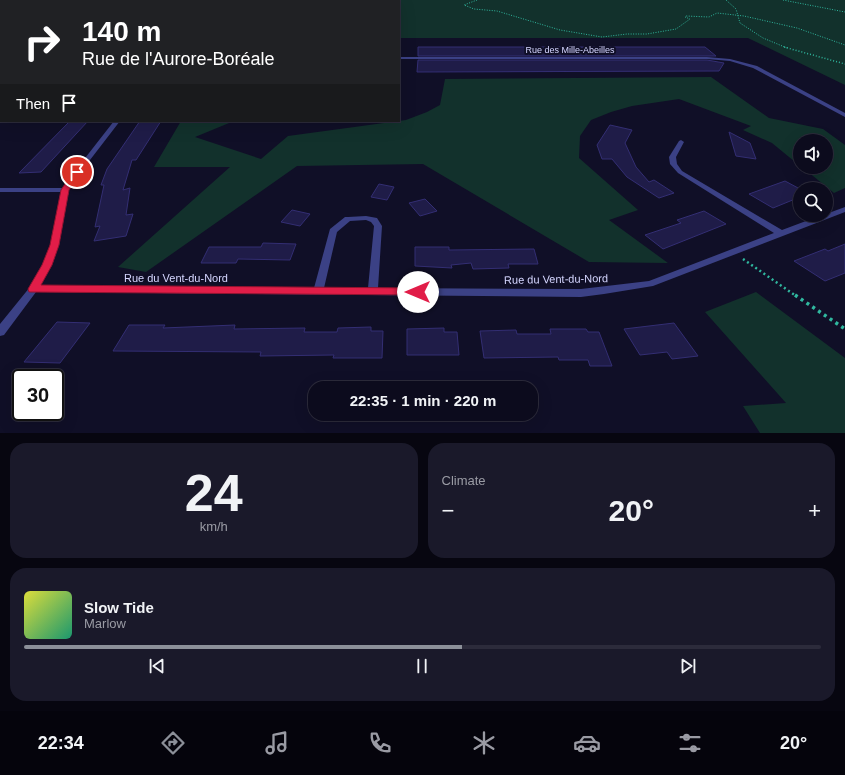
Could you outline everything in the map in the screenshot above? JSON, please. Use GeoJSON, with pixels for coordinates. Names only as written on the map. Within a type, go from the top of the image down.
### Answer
{"type":"FeatureCollection","features":[{"type":"Feature","properties":{"kind":"street","name":"Rue des Mille-Abeilles"},"geometry":{"type":"LineString","coordinates":[[400,58],[707,58],[740,62],[754,67],[845,116]]}},
{"type":"Feature","properties":{"kind":"street"},"geometry":{"type":"LineString","coordinates":[[0,332],[33,289],[47,265],[55,245],[65,190],[77,172],[116,122]]}},
{"type":"Feature","properties":{"kind":"street"},"geometry":{"type":"LineString","coordinates":[[681,142],[673,153],[671,159],[680,172],[782,234]]}},
{"type":"Feature","properties":{"kind":"street"},"geometry":{"type":"LineString","coordinates":[[0,190],[65,190]]}},
{"type":"Feature","properties":{"kind":"street","name":"Rue du Vent-du-Nord"},"geometry":{"type":"LineString","coordinates":[[33,289],[573,293],[604,291],[650,284],[735,253],[845,209]]}},
{"type":"Feature","properties":{"kind":"street"},"geometry":{"type":"LineString","coordinates":[[318,291],[334,231],[348,220],[366,218],[374,220],[378,226],[373,291]]}},
{"type":"Feature","properties":{"kind":"path"},"geometry":{"type":"LineString","coordinates":[[476,0],[464,5],[474,9],[498,11],[560,30],[602,37],[627,34],[647,34],[676,29],[690,20],[685,17],[686,16],[709,17],[716,15],[715,13],[717,13],[757,18],[797,28],[845,45]]}},
{"type":"Feature","properties":{"kind":"path"},"geometry":{"type":"LineString","coordinates":[[726,0],[736,10],[740,23],[763,38],[845,64]]}},
{"type":"Feature","properties":{"kind":"path"},"geometry":{"type":"LineString","coordinates":[[783,0],[845,12]]}},
{"type":"Feature","properties":{"kind":"path"},"geometry":{"type":"LineString","coordinates":[[735,253],[845,329]]}},
{"type":"Feature","properties":{"kind":"green space"},"geometry":{"type":"Polygon","coordinates":[[[400,0],[845,0],[845,85],[748,38],[400,38],[400,0]]]}},
{"type":"Feature","properties":{"kind":"green space"},"geometry":{"type":"Polygon","coordinates":[[[711,77],[769,118],[823,129],[830,134],[793,134],[793,160],[772,143],[743,130],[751,126],[679,99],[632,106],[591,120],[580,136],[579,158],[638,210],[609,220],[668,263],[589,262],[423,164],[297,166],[146,272],[118,267],[230,167],[154,167],[180,122],[232,122],[195,137],[261,159],[288,136],[400,122],[427,112],[440,105],[445,79],[711,77]]]}},
{"type":"Feature","properties":{"kind":"green space"},"geometry":{"type":"Polygon","coordinates":[[[833,136],[845,145],[845,188],[834,193],[833,182],[820,182],[811,174],[833,174],[833,136]]]}},
{"type":"Feature","properties":{"kind":"green space"},"geometry":{"type":"Polygon","coordinates":[[[756,292],[845,358],[845,433],[760,433],[743,406],[786,403],[705,312],[756,292]]]}},
{"type":"Feature","properties":{"kind":"building"},"geometry":{"type":"Polygon","coordinates":[[[418,47],[705,47],[716,56],[418,56],[418,47]]]}},
{"type":"Feature","properties":{"kind":"building"},"geometry":{"type":"Polygon","coordinates":[[[418,60],[707,60],[724,63],[719,71],[417,72],[418,60]]]}},
{"type":"Feature","properties":{"kind":"building"},"geometry":{"type":"Polygon","coordinates":[[[69,122],[87,122],[41,172],[19,173],[69,122]]]}},
{"type":"Feature","properties":{"kind":"building"},"geometry":{"type":"Polygon","coordinates":[[[139,122],[160,122],[136,160],[132,160],[123,190],[130,188],[126,215],[133,214],[126,236],[94,241],[100,226],[95,227],[104,185],[101,185],[107,169],[139,122]]]}},
{"type":"Feature","properties":{"kind":"building"},"geometry":{"type":"Polygon","coordinates":[[[610,125],[632,130],[625,143],[636,167],[649,182],[654,180],[674,193],[659,198],[627,177],[612,159],[602,159],[597,145],[610,125]]]}},
{"type":"Feature","properties":{"kind":"building"},"geometry":{"type":"Polygon","coordinates":[[[729,132],[750,143],[756,159],[736,156],[729,132]]]}},
{"type":"Feature","properties":{"kind":"building"},"geometry":{"type":"Polygon","coordinates":[[[785,181],[793,185],[793,200],[773,208],[749,194],[785,181]]]}},
{"type":"Feature","properties":{"kind":"building"},"geometry":{"type":"Polygon","coordinates":[[[379,184],[394,187],[387,200],[371,197],[379,184]]]}},
{"type":"Feature","properties":{"kind":"building"},"geometry":{"type":"Polygon","coordinates":[[[425,199],[437,211],[420,216],[409,203],[425,199]]]}},
{"type":"Feature","properties":{"kind":"building"},"geometry":{"type":"Polygon","coordinates":[[[292,210],[310,214],[300,226],[281,222],[292,210]]]}},
{"type":"Feature","properties":{"kind":"building"},"geometry":{"type":"Polygon","coordinates":[[[704,211],[726,224],[663,249],[645,235],[681,223],[677,220],[704,211]]]}},
{"type":"Feature","properties":{"kind":"building"},"geometry":{"type":"Polygon","coordinates":[[[263,243],[296,244],[290,260],[238,259],[236,263],[201,263],[209,247],[261,247],[263,243]]]}},
{"type":"Feature","properties":{"kind":"building"},"geometry":{"type":"Polygon","coordinates":[[[845,244],[845,273],[825,281],[794,261],[825,249],[828,251],[845,244]]]}},
{"type":"Feature","properties":{"kind":"building"},"geometry":{"type":"Polygon","coordinates":[[[415,247],[449,247],[449,250],[534,249],[538,264],[508,264],[509,268],[473,269],[471,263],[451,265],[452,268],[415,266],[415,247]]]}},
{"type":"Feature","properties":{"kind":"building"},"geometry":{"type":"Polygon","coordinates":[[[57,322],[90,323],[60,363],[24,362],[57,322]]]}},
{"type":"Feature","properties":{"kind":"building"},"geometry":{"type":"Polygon","coordinates":[[[674,323],[698,356],[672,359],[667,352],[640,355],[624,329],[674,323]]]}},
{"type":"Feature","properties":{"kind":"building"},"geometry":{"type":"Polygon","coordinates":[[[129,325],[165,325],[163,328],[235,325],[234,329],[305,328],[304,332],[337,332],[338,328],[371,327],[371,331],[383,331],[382,358],[333,358],[334,355],[260,356],[261,352],[113,351],[129,325]]]}},
{"type":"Feature","properties":{"kind":"building"},"geometry":{"type":"Polygon","coordinates":[[[444,328],[444,332],[457,332],[459,355],[407,355],[407,329],[444,328]]]}},
{"type":"Feature","properties":{"kind":"building"},"geometry":{"type":"Polygon","coordinates":[[[550,329],[586,329],[588,332],[599,332],[612,366],[590,366],[588,360],[559,360],[558,357],[484,358],[480,331],[516,330],[517,334],[551,334],[550,329]]]}},
{"type":"Feature","properties":{"kind":"route"},"geometry":{"type":"LineString","coordinates":[[77,172],[65,190],[55,245],[47,265],[33,289],[418,292]]}}]}
